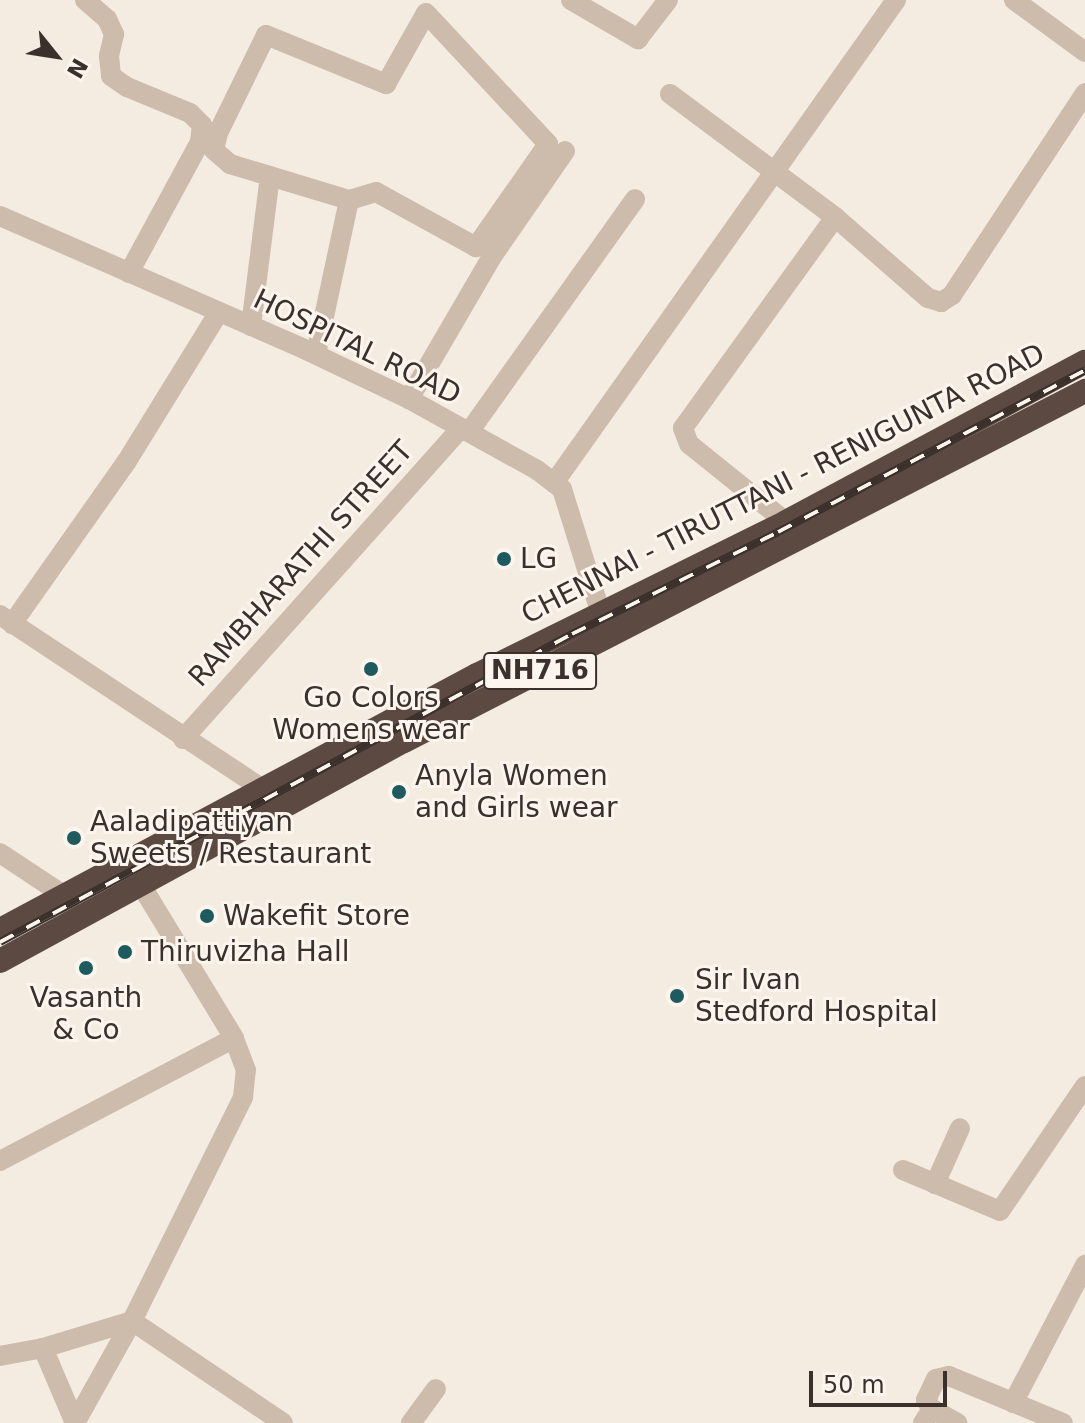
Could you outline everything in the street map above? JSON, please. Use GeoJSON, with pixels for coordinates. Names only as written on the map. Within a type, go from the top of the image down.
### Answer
{"type":"FeatureCollection","features":[{"type":"Feature","properties":{"kind":"highway","name":"CHENNAI - TIRUTTANI - RENIGUNTA ROAD"},"geometry":{"type":"LineString","coordinates":[[0,930],[263,789],[786,522],[1085,362]]}},
{"type":"Feature","properties":{"kind":"highway","name":"CHENNAI - TIRUTTANI - RENIGUNTA ROAD"},"geometry":{"type":"LineString","coordinates":[[0,961],[404,741],[1085,391]]}},
{"type":"Feature","properties":{"kind":"street"},"geometry":{"type":"LineString","coordinates":[[85,0],[107,19],[114,34],[109,69],[116,80],[190,113],[202,125],[200,142],[129,273]]}},
{"type":"Feature","properties":{"kind":"street"},"geometry":{"type":"LineString","coordinates":[[571,0],[638,39],[668,0]]}},
{"type":"Feature","properties":{"kind":"street"},"geometry":{"type":"LineString","coordinates":[[554,483],[896,0]]}},
{"type":"Feature","properties":{"kind":"street"},"geometry":{"type":"LineString","coordinates":[[1014,0],[1085,52]]}},
{"type":"Feature","properties":{"kind":"street"},"geometry":{"type":"LineString","coordinates":[[426,13],[548,144],[476,247],[376,192],[349,200],[230,164],[214,150],[218,133],[266,35],[386,84],[426,13]]}},
{"type":"Feature","properties":{"kind":"street"},"geometry":{"type":"LineString","coordinates":[[670,94],[835,217],[928,298],[941,302],[952,295],[1085,93]]}},
{"type":"Feature","properties":{"kind":"street"},"geometry":{"type":"LineString","coordinates":[[409,399],[491,258],[565,151]]}},
{"type":"Feature","properties":{"kind":"street"},"geometry":{"type":"LineString","coordinates":[[251,326],[270,176]]}},
{"type":"Feature","properties":{"kind":"street","name":"RAMBHARATHI STREET"},"geometry":{"type":"LineString","coordinates":[[183,739],[465,430],[635,199]]}},
{"type":"Feature","properties":{"kind":"street"},"geometry":{"type":"LineString","coordinates":[[316,354],[349,200]]}},
{"type":"Feature","properties":{"kind":"street","name":"HOSPITAL ROAD"},"geometry":{"type":"LineString","coordinates":[[0,216],[316,354],[409,399],[537,470],[562,489],[601,614]]}},
{"type":"Feature","properties":{"kind":"street"},"geometry":{"type":"LineString","coordinates":[[786,522],[689,444],[683,436],[683,428],[835,217]]}},
{"type":"Feature","properties":{"kind":"street"},"geometry":{"type":"LineString","coordinates":[[219,312],[127,461],[6,620],[263,789],[277,812]]}},
{"type":"Feature","properties":{"kind":"street"},"geometry":{"type":"LineString","coordinates":[[0,853],[65,896],[76,920]]}},
{"type":"Feature","properties":{"kind":"street"},"geometry":{"type":"LineString","coordinates":[[75,1423],[132,1321],[243,1097],[246,1070],[234,1038],[141,885]]}},
{"type":"Feature","properties":{"kind":"street"},"geometry":{"type":"LineString","coordinates":[[0,1161],[234,1038]]}},
{"type":"Feature","properties":{"kind":"street"},"geometry":{"type":"LineString","coordinates":[[903,1170],[1000,1211],[1085,1086]]}},
{"type":"Feature","properties":{"kind":"street"},"geometry":{"type":"LineString","coordinates":[[935,1184],[960,1128]]}},
{"type":"Feature","properties":{"kind":"street"},"geometry":{"type":"LineString","coordinates":[[1013,1403],[1085,1265]]}},
{"type":"Feature","properties":{"kind":"street"},"geometry":{"type":"LineString","coordinates":[[0,1356],[43,1348],[132,1321]]}},
{"type":"Feature","properties":{"kind":"street"},"geometry":{"type":"LineString","coordinates":[[132,1321],[277,1421]]}},
{"type":"Feature","properties":{"kind":"street"},"geometry":{"type":"LineString","coordinates":[[43,1348],[75,1423]]}},
{"type":"Feature","properties":{"kind":"street"},"geometry":{"type":"LineString","coordinates":[[957,1423],[927,1416],[926,1400],[936,1379],[943,1376],[1063,1423]]}},
{"type":"Feature","properties":{"kind":"street"},"geometry":{"type":"LineString","coordinates":[[411,1423],[436,1389]]}},
{"type":"Feature","properties":{"kind":"railway"},"geometry":{"type":"LineString","coordinates":[[0,942],[572,634],[778,532],[1085,370]]}},
{"type":"Feature","properties":{"kind":"place","name":"LG"},"geometry":{"type":"Point","coordinates":[504,559]}},
{"type":"Feature","properties":{"kind":"place","name":"Go Colors Womens wear"},"geometry":{"type":"Point","coordinates":[371,669]}},
{"type":"Feature","properties":{"kind":"place","name":"Anyla Women and Girls wear"},"geometry":{"type":"Point","coordinates":[399,792]}},
{"type":"Feature","properties":{"kind":"place","name":"Aaladipattiyan Sweets / Restaurant"},"geometry":{"type":"Point","coordinates":[74,838]}},
{"type":"Feature","properties":{"kind":"place","name":"Wakefit Store"},"geometry":{"type":"Point","coordinates":[207,916]}},
{"type":"Feature","properties":{"kind":"place","name":"Thiruvizha Hall"},"geometry":{"type":"Point","coordinates":[125,952]}},
{"type":"Feature","properties":{"kind":"place","name":"Vasanth & Co"},"geometry":{"type":"Point","coordinates":[86,968]}},
{"type":"Feature","properties":{"kind":"place","name":"Sir Ivan Stedford Hospital"},"geometry":{"type":"Point","coordinates":[677,996]}}]}
